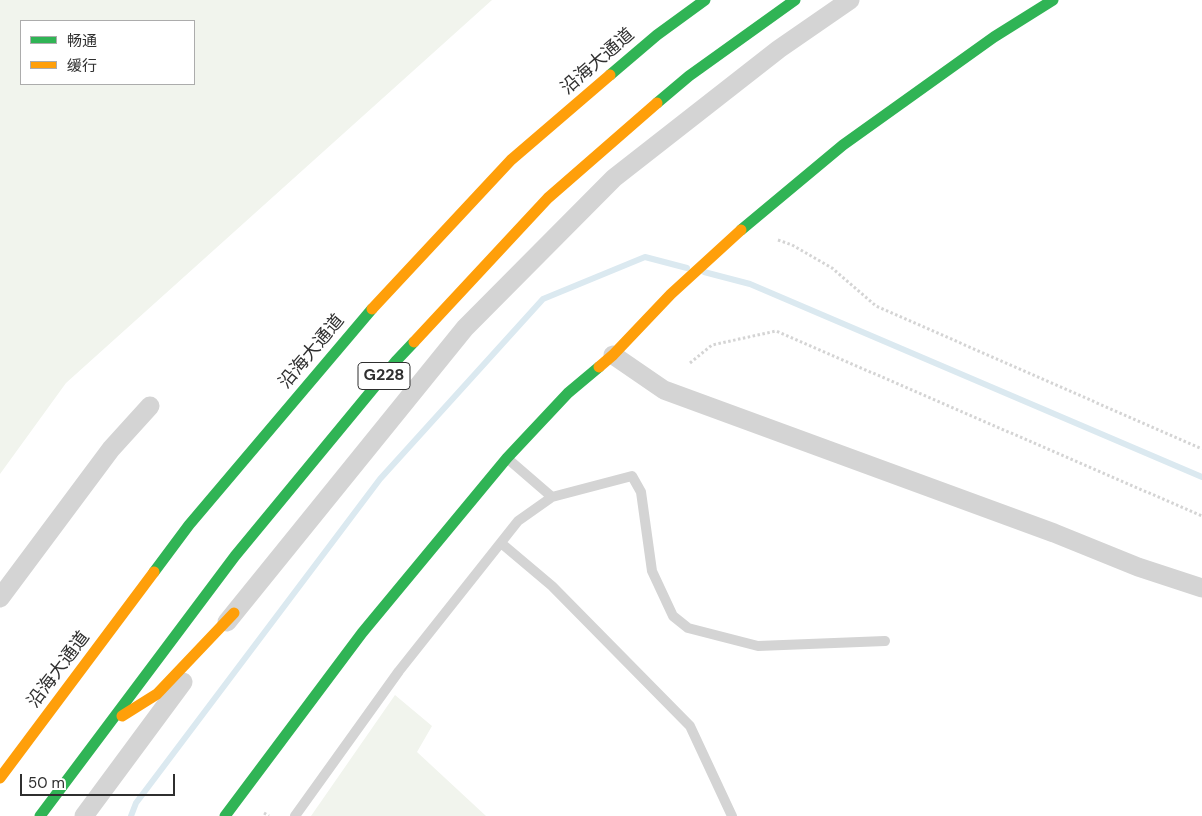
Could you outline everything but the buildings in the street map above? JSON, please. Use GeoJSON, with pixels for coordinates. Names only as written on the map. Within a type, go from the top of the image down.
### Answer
{"type":"FeatureCollection","features":[{"type":"Feature","properties":{"kind":"main road","name":"沿海大通道"},"geometry":{"type":"LineString","coordinates":[[0,778],[189,525],[356,326],[511,160],[657,35],[705,0]]}},
{"type":"Feature","properties":{"kind":"main road","name":"G228"},"geometry":{"type":"LineString","coordinates":[[40,816],[235,556],[396,361],[548,198],[689,76],[795,0]]}},
{"type":"Feature","properties":{"kind":"main road"},"geometry":{"type":"LineString","coordinates":[[225,816],[362,633],[507,458],[568,393],[612,356],[671,294],[718,250],[843,145],[994,38],[1053,0]]}},
{"type":"Feature","properties":{"kind":"main road"},"geometry":{"type":"LineString","coordinates":[[108,725],[156,694],[234,613]]}},
{"type":"Feature","properties":{"kind":"street"},"geometry":{"type":"LineString","coordinates":[[84,816],[234,613],[465,328],[614,178],[779,48],[850,0]]}},
{"type":"Feature","properties":{"kind":"street"},"geometry":{"type":"LineString","coordinates":[[612,356],[664,390],[1054,533],[1138,567],[1202,588]]}},
{"type":"Feature","properties":{"kind":"street"},"geometry":{"type":"LineString","coordinates":[[0,598],[111,449],[150,406]]}},
{"type":"Feature","properties":{"kind":"lane"},"geometry":{"type":"LineString","coordinates":[[507,458],[552,497]]}},
{"type":"Feature","properties":{"kind":"lane"},"geometry":{"type":"LineString","coordinates":[[295,816],[399,670],[518,521],[552,497],[632,476],[641,492],[652,571],[674,616],[688,628],[758,646],[885,641]]}},
{"type":"Feature","properties":{"kind":"lane"},"geometry":{"type":"LineString","coordinates":[[501,543],[552,586],[690,726],[732,816]]}},
{"type":"Feature","properties":{"kind":"path"},"geometry":{"type":"LineString","coordinates":[[778,240],[792,245],[832,268],[876,306],[1202,449]]}},
{"type":"Feature","properties":{"kind":"path"},"geometry":{"type":"LineString","coordinates":[[690,363],[712,345],[776,331],[1202,516]]}},
{"type":"Feature","properties":{"kind":"path"},"geometry":{"type":"LineString","coordinates":[[264,813],[269,816]]}},
{"type":"Feature","properties":{"kind":"shaded area"},"geometry":{"type":"Polygon","coordinates":[[[0,0],[492,0],[66,383],[0,474],[0,0]]]}},
{"type":"Feature","properties":{"kind":"shaded area"},"geometry":{"type":"Polygon","coordinates":[[[395,695],[432,726],[417,752],[486,816],[311,816],[395,695]]]}},
{"type":"Feature","properties":{"kind":"waterway"},"geometry":{"type":"LineString","coordinates":[[131,816],[136,803],[380,479],[543,299],[645,257],[687,268]]}},
{"type":"Feature","properties":{"kind":"waterway"},"geometry":{"type":"LineString","coordinates":[[704,272],[750,284],[1202,477]]}},
{"type":"Feature","properties":{"kind":"traffic: fast"},"geometry":{"type":"LineString","coordinates":[[610,75],[657,35],[705,0]]}},
{"type":"Feature","properties":{"kind":"traffic: fast"},"geometry":{"type":"LineString","coordinates":[[657,103],[689,76],[795,0]]}},
{"type":"Feature","properties":{"kind":"traffic: fast"},"geometry":{"type":"LineString","coordinates":[[741,230],[843,145],[994,37],[1053,0]]}},
{"type":"Feature","properties":{"kind":"traffic: fast"},"geometry":{"type":"LineString","coordinates":[[154,572],[189,525],[372,309]]}},
{"type":"Feature","properties":{"kind":"traffic: fast"},"geometry":{"type":"LineString","coordinates":[[40,816],[235,556],[396,361],[414,342]]}},
{"type":"Feature","properties":{"kind":"traffic: fast"},"geometry":{"type":"LineString","coordinates":[[225,816],[362,633],[507,458],[568,393],[599,367]]}},
{"type":"Feature","properties":{"kind":"traffic: slow"},"geometry":{"type":"LineString","coordinates":[[372,309],[511,160],[610,75]]}},
{"type":"Feature","properties":{"kind":"traffic: slow"},"geometry":{"type":"LineString","coordinates":[[414,342],[548,198],[657,103]]}},
{"type":"Feature","properties":{"kind":"traffic: slow"},"geometry":{"type":"LineString","coordinates":[[599,367],[613,355],[671,294],[741,230]]}},
{"type":"Feature","properties":{"kind":"traffic: slow"},"geometry":{"type":"LineString","coordinates":[[0,778],[154,572]]}},
{"type":"Feature","properties":{"kind":"traffic: slow"},"geometry":{"type":"LineString","coordinates":[[122,716],[157,694],[234,613]]}}]}
